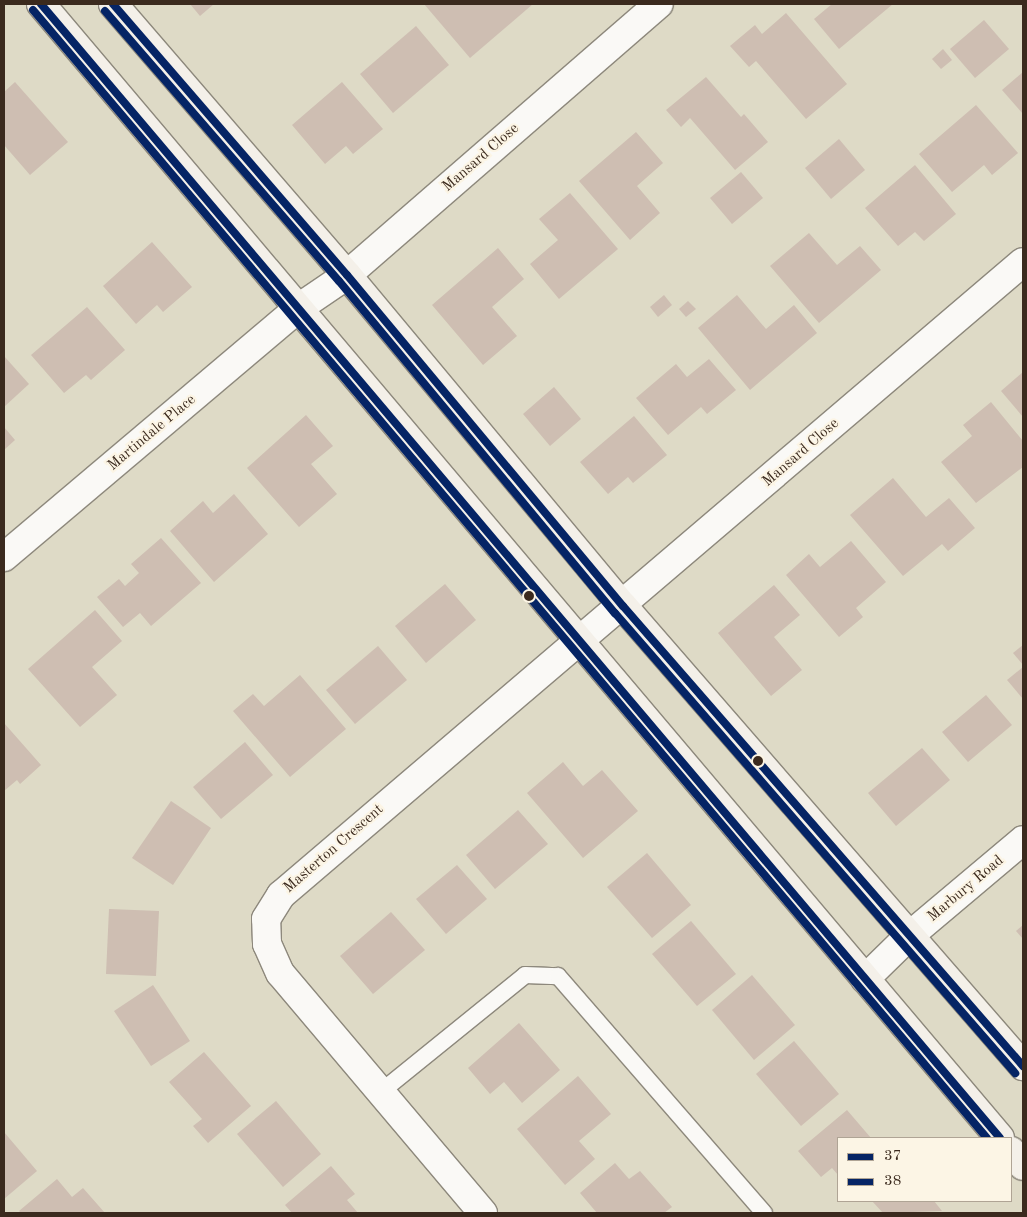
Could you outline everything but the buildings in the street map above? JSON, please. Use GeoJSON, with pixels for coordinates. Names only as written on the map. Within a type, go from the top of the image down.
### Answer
{"type":"FeatureCollection","features":[{"type":"Feature","properties":{"kind":"street"},"geometry":{"type":"LineString","coordinates":[[40,4],[300,308],[577,640],[999,1137]]}},
{"type":"Feature","properties":{"kind":"street"},"geometry":{"type":"LineString","coordinates":[[113,4],[347,275],[623,606],[908,937],[1023,1066]]}},
{"type":"Feature","properties":{"kind":"street","name":"Mansard Close"},"geometry":{"type":"LineString","coordinates":[[300,308],[347,275],[658,4]]}},
{"type":"Feature","properties":{"kind":"street","name":"Mansard Close"},"geometry":{"type":"LineString","coordinates":[[577,640],[623,606],[1023,262]]}},
{"type":"Feature","properties":{"kind":"street","name":"Martindale Place"},"geometry":{"type":"LineString","coordinates":[[4,557],[300,308]]}},
{"type":"Feature","properties":{"kind":"street","name":"Masterton Crescent"},"geometry":{"type":"LineString","coordinates":[[483,1213],[382,1091],[280,973],[267,944],[266,919],[281,895],[577,640]]}},
{"type":"Feature","properties":{"kind":"street","name":"Marbury Road"},"geometry":{"type":"LineString","coordinates":[[865,979],[908,937],[1023,840]]}},
{"type":"Feature","properties":{"kind":"street"},"geometry":{"type":"LineString","coordinates":[[1012,1152],[1023,1166]]}},
{"type":"Feature","properties":{"kind":"lane"},"geometry":{"type":"LineString","coordinates":[[382,1091],[525,975],[558,976],[764,1213]]}},
{"type":"Feature","properties":{"kind":"transit line","name":"37"},"geometry":{"type":"LineString","coordinates":[[41,4],[999,1137]]}},
{"type":"Feature","properties":{"kind":"transit line","name":"37"},"geometry":{"type":"LineString","coordinates":[[113,4],[347,275],[623,606],[1023,1066]]}},
{"type":"Feature","properties":{"kind":"transit line","name":"38"},"geometry":{"type":"LineString","coordinates":[[33,10],[986,1137]]}},
{"type":"Feature","properties":{"kind":"transit line","name":"38"},"geometry":{"type":"LineString","coordinates":[[105,11],[339,281],[615,613],[1015,1073]]}}]}
